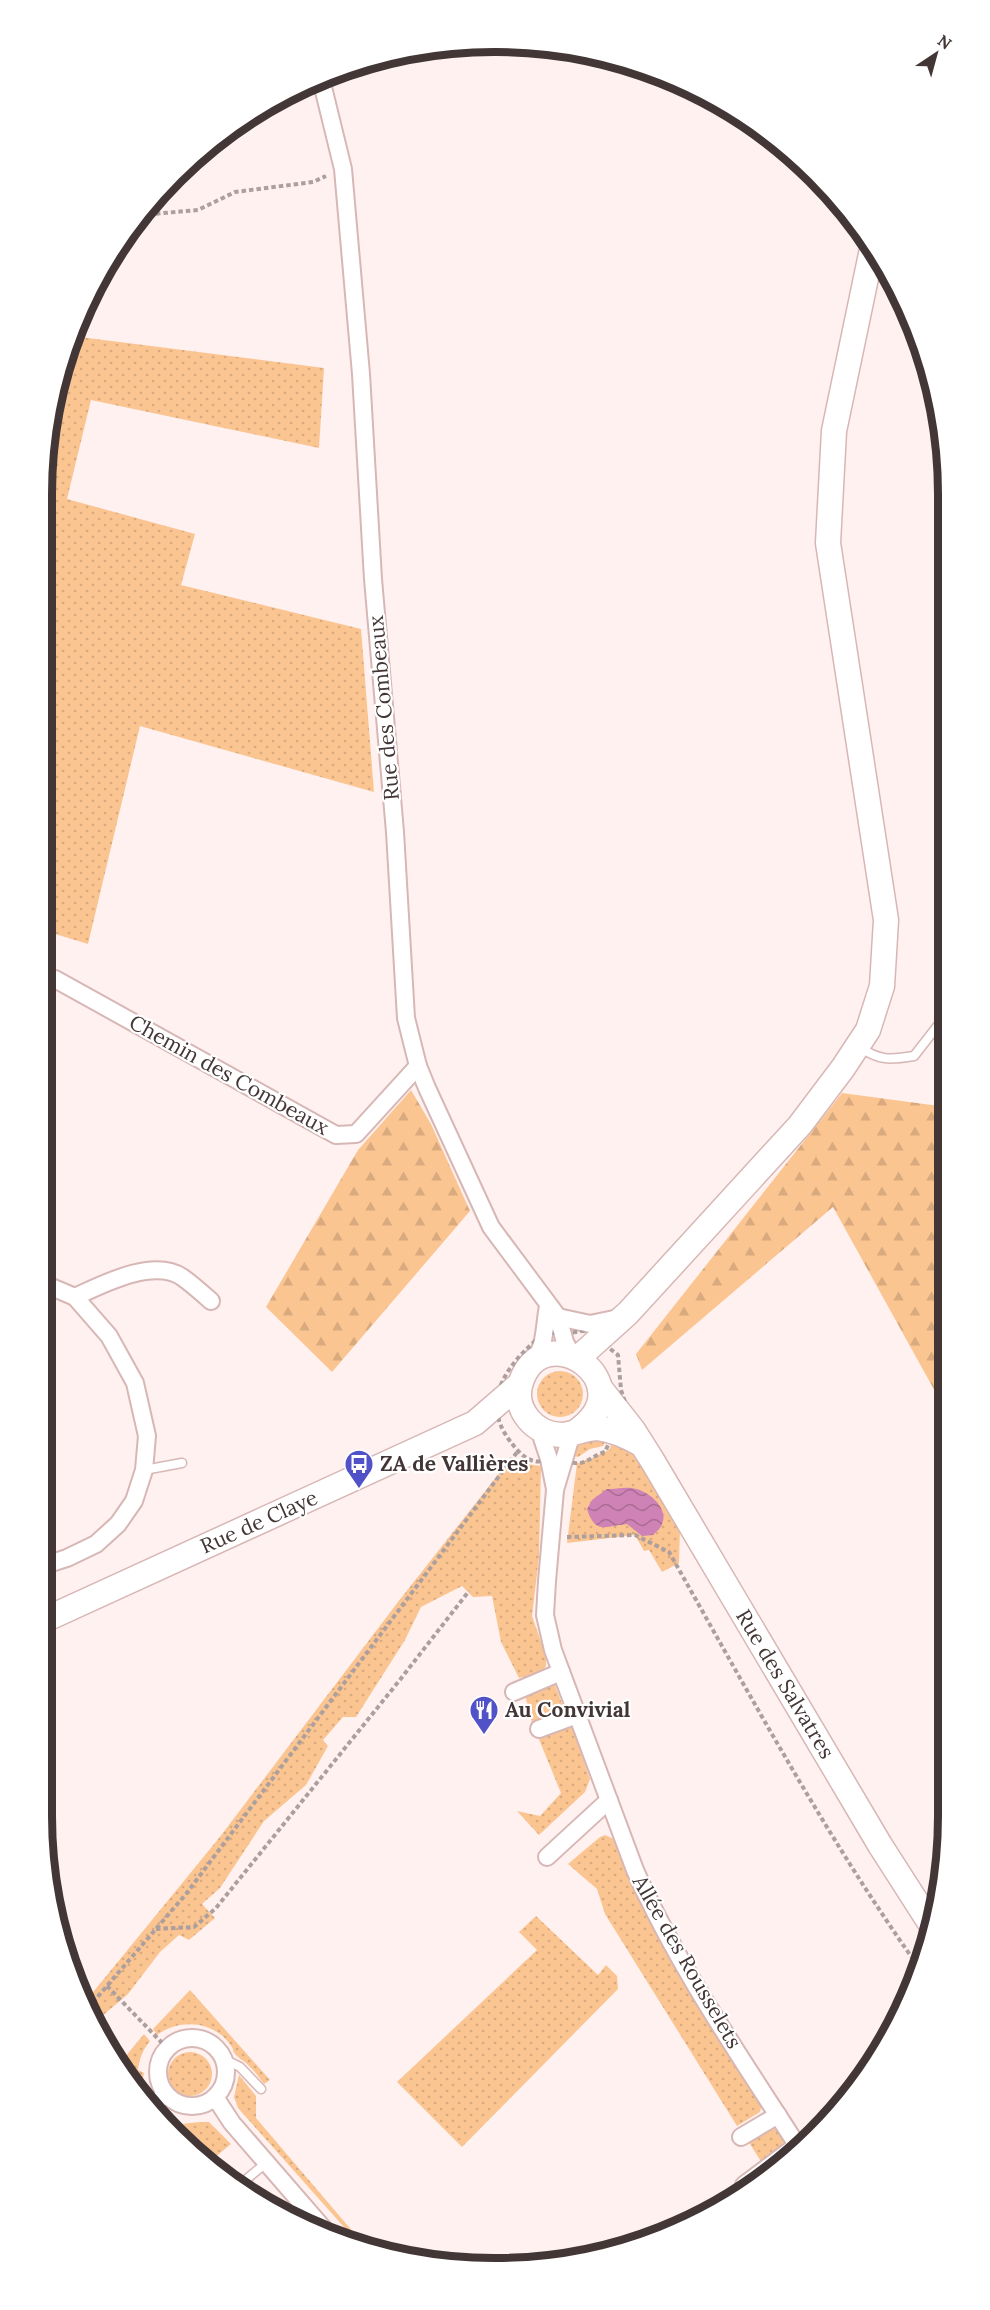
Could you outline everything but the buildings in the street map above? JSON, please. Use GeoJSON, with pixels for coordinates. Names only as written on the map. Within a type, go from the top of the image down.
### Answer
{"type":"FeatureCollection","features":[{"type":"Feature","properties":{"kind":"street","name":"Rue des Combeaux"},"geometry":{"type":"LineString","coordinates":[[323,87],[343,168],[361,375],[374,591],[395,832],[406,1018],[418,1066],[491,1227],[561,1334]]}},
{"type":"Feature","properties":{"kind":"street"},"geometry":{"type":"LineString","coordinates":[[574,1432],[588,1424],[596,1413],[600,1401],[598,1381],[607,1341],[626,1315],[800,1125],[868,1030],[882,986],[886,920],[828,543],[834,431],[870,260]]}},
{"type":"Feature","properties":{"kind":"street","name":"Chemin des Combeaux"},"geometry":{"type":"LineString","coordinates":[[56,979],[336,1135],[356,1134],[418,1066]]}},
{"type":"Feature","properties":{"kind":"street"},"geometry":{"type":"LineString","coordinates":[[75,1297],[110,1281],[156,1269],[180,1276],[211,1301]]}},
{"type":"Feature","properties":{"kind":"street"},"geometry":{"type":"LineString","coordinates":[[52,1287],[75,1297],[109,1336],[135,1383],[147,1436],[144,1470],[134,1501],[118,1524],[96,1544],[52,1563]]}},
{"type":"Feature","properties":{"kind":"street"},"geometry":{"type":"LineString","coordinates":[[498,1412],[520,1384],[525,1372],[534,1363],[552,1354],[561,1334],[626,1315]]}},
{"type":"Feature","properties":{"kind":"street"},"geometry":{"type":"LineString","coordinates":[[561,1334],[607,1341]]}},
{"type":"Feature","properties":{"kind":"street"},"geometry":{"type":"LineString","coordinates":[[561,1334],[588,1365],[598,1381]]}},
{"type":"Feature","properties":{"kind":"street","name":"Rue des Salvatres"},"geometry":{"type":"LineString","coordinates":[[598,1381],[618,1423],[641,1444],[673,1494],[880,1845],[925,1916]]}},
{"type":"Feature","properties":{"kind":"street"},"geometry":{"type":"LineString","coordinates":[[520,1384],[519,1397],[522,1410],[557,1459]]}},
{"type":"Feature","properties":{"kind":"street","name":"Rue de Claye"},"geometry":{"type":"LineString","coordinates":[[52,1616],[498,1412],[534,1425]]}},
{"type":"Feature","properties":{"kind":"street"},"geometry":{"type":"LineString","coordinates":[[534,1425],[552,1434],[565,1435],[618,1423]]}},
{"type":"Feature","properties":{"kind":"street","name":"Allée des Rousselets"},"geometry":{"type":"LineString","coordinates":[[574,1432],[557,1459],[545,1615],[553,1650],[649,1902],[687,1970],[794,2141]]}},
{"type":"Feature","properties":{"kind":"street"},"geometry":{"type":"LineString","coordinates":[[514,1692],[561,1672]]}},
{"type":"Feature","properties":{"kind":"street"},"geometry":{"type":"LineString","coordinates":[[539,1729],[577,1715]]}},
{"type":"Feature","properties":{"kind":"street"},"geometry":{"type":"LineString","coordinates":[[547,1857],[609,1800]]}},
{"type":"Feature","properties":{"kind":"street"},"geometry":{"type":"LineString","coordinates":[[187,2038],[198,2038],[209,2042],[218,2049],[224,2059],[225,2079],[215,2097],[195,2106],[184,2106],[173,2101],[165,2094],[157,2076],[161,2056],[166,2048],[176,2041],[187,2038]]}},
{"type":"Feature","properties":{"kind":"street"},"geometry":{"type":"LineString","coordinates":[[157,2101],[165,2094]]}},
{"type":"Feature","properties":{"kind":"street"},"geometry":{"type":"LineString","coordinates":[[215,2097],[232,2123],[315,2219]]}},
{"type":"Feature","properties":{"kind":"street"},"geometry":{"type":"LineString","coordinates":[[741,2137],[778,2115]]}},
{"type":"Feature","properties":{"kind":"lane"},"geometry":{"type":"LineString","coordinates":[[858,1046],[890,1060],[914,1056],[938,1025]]}},
{"type":"Feature","properties":{"kind":"lane"},"geometry":{"type":"LineString","coordinates":[[144,1470],[182,1463]]}},
{"type":"Feature","properties":{"kind":"lane"},"geometry":{"type":"LineString","coordinates":[[224,2059],[240,2067],[261,2089]]}},
{"type":"Feature","properties":{"kind":"lane"},"geometry":{"type":"LineString","coordinates":[[245,2180],[266,2163]]}},
{"type":"Feature","properties":{"kind":"path"},"geometry":{"type":"LineString","coordinates":[[153,214],[198,210],[235,192],[313,182],[343,168]]}},
{"type":"Feature","properties":{"kind":"path"},"geometry":{"type":"LineString","coordinates":[[603,1328],[607,1341],[618,1355],[621,1390],[626,1405],[605,1452],[582,1463],[557,1459],[531,1461],[518,1451],[505,1435],[498,1412],[496,1397],[505,1374],[530,1344],[561,1334],[603,1328]]}},
{"type":"Feature","properties":{"kind":"path"},"geometry":{"type":"LineString","coordinates":[[94,2001],[186,1894],[518,1451]]}},
{"type":"Feature","properties":{"kind":"path"},"geometry":{"type":"LineString","coordinates":[[551,1538],[635,1535],[669,1552],[785,1757],[886,1921],[913,1959]]}},
{"type":"Feature","properties":{"kind":"path"},"geometry":{"type":"LineString","coordinates":[[156,1929],[194,1927],[216,1908],[469,1591]]}},
{"type":"Feature","properties":{"kind":"path"},"geometry":{"type":"LineString","coordinates":[[107,1986],[166,2048]]}},
{"type":"Feature","properties":{"kind":"green space"},"geometry":{"type":"Polygon","coordinates":[[[82,337],[324,368],[319,448],[91,400],[67,499],[195,534],[181,585],[361,629],[374,792],[140,726],[88,944],[52,933],[53,466],[61,409],[82,337]]]}},
{"type":"Feature","properties":{"kind":"green space"},"geometry":{"type":"Polygon","coordinates":[[[411,1090],[431,1124],[470,1211],[332,1372],[266,1307],[358,1150],[411,1090]]]}},
{"type":"Feature","properties":{"kind":"green space"},"geometry":{"type":"Polygon","coordinates":[[[842,1093],[938,1106],[938,1397],[833,1207],[642,1370],[636,1354],[842,1093]]]}},
{"type":"Feature","properties":{"kind":"green space"},"geometry":{"type":"Polygon","coordinates":[[[560,1371],[576,1378],[583,1394],[576,1410],[560,1417],[544,1410],[537,1394],[544,1378],[560,1371]]]}},
{"type":"Feature","properties":{"kind":"green space"},"geometry":{"type":"Polygon","coordinates":[[[607,1439],[603,1446],[590,1449],[578,1457],[573,1456],[575,1448],[587,1440],[607,1439]]]}},
{"type":"Feature","properties":{"kind":"green space"},"geometry":{"type":"Polygon","coordinates":[[[612,1440],[624,1445],[636,1456],[680,1528],[679,1563],[662,1572],[649,1550],[644,1551],[635,1535],[567,1543],[577,1463],[610,1449],[612,1440]]]}},
{"type":"Feature","properties":{"kind":"green space"},"geometry":{"type":"Polygon","coordinates":[[[512,1457],[519,1463],[541,1466],[539,1557],[532,1616],[546,1656],[546,1666],[541,1673],[519,1678],[501,1642],[492,1596],[473,1597],[462,1586],[421,1607],[405,1640],[356,1717],[343,1717],[323,1740],[328,1746],[306,1785],[264,1821],[220,1888],[202,1904],[215,1918],[189,1940],[179,1935],[160,1952],[128,1994],[101,2017],[91,1995],[219,1838],[398,1602],[512,1457]]]}},
{"type":"Feature","properties":{"kind":"green space"},"geometry":{"type":"Polygon","coordinates":[[[555,1685],[564,1709],[532,1722],[525,1695],[555,1685]]]}},
{"type":"Feature","properties":{"kind":"green space"},"geometry":{"type":"Polygon","coordinates":[[[572,1726],[590,1779],[585,1792],[539,1835],[517,1811],[540,1816],[561,1793],[538,1737],[572,1726]]]}},
{"type":"Feature","properties":{"kind":"green space"},"geometry":{"type":"Polygon","coordinates":[[[605,1835],[614,1839],[645,1908],[663,1941],[762,2104],[760,2112],[737,2126],[605,1914],[597,1889],[568,1864],[605,1835]]]}},
{"type":"Feature","properties":{"kind":"green space"},"geometry":{"type":"Polygon","coordinates":[[[536,1916],[598,1975],[606,1965],[617,1976],[618,1989],[462,2147],[397,2082],[537,1950],[519,1932],[536,1916]]]}},
{"type":"Feature","properties":{"kind":"green space"},"geometry":{"type":"Polygon","coordinates":[[[190,1990],[270,2080],[264,2084],[235,2054],[224,2038],[207,2027],[186,2024],[157,2035],[153,2029],[190,1990]]]}},
{"type":"Feature","properties":{"kind":"green space"},"geometry":{"type":"Polygon","coordinates":[[[144,2034],[150,2041],[140,2059],[138,2070],[144,2073],[142,2082],[127,2061],[125,2057],[144,2034]]]}},
{"type":"Feature","properties":{"kind":"green space"},"geometry":{"type":"Polygon","coordinates":[[[190,2052],[198,2053],[206,2058],[211,2066],[211,2082],[206,2090],[198,2095],[190,2096],[182,2095],[174,2090],[169,2082],[168,2074],[169,2066],[174,2058],[182,2053],[190,2052]]]}},
{"type":"Feature","properties":{"kind":"green space"},"geometry":{"type":"Polygon","coordinates":[[[239,2075],[256,2096],[256,2118],[354,2233],[349,2232],[238,2108],[234,2097],[239,2075]]]}},
{"type":"Feature","properties":{"kind":"green space"},"geometry":{"type":"Polygon","coordinates":[[[209,2122],[231,2144],[215,2157],[178,2124],[209,2122]]]}},
{"type":"Feature","properties":{"kind":"green space"},"geometry":{"type":"Polygon","coordinates":[[[772,2128],[781,2132],[785,2138],[781,2147],[762,2163],[748,2141],[772,2128]]]}},
{"type":"Feature","properties":{"kind":"water"},"geometry":{"type":"Polygon","coordinates":[[[629,1488],[652,1497],[663,1513],[661,1527],[653,1535],[642,1536],[627,1524],[598,1526],[590,1517],[587,1509],[592,1500],[607,1489],[629,1488]]]}},
{"type":"Feature","properties":{"kind":"place","name":"ZA de Vallières"},"geometry":{"type":"Point","coordinates":[359,1490]}},
{"type":"Feature","properties":{"kind":"place","name":"Au Convivial"},"geometry":{"type":"Point","coordinates":[484,1736]}}]}
